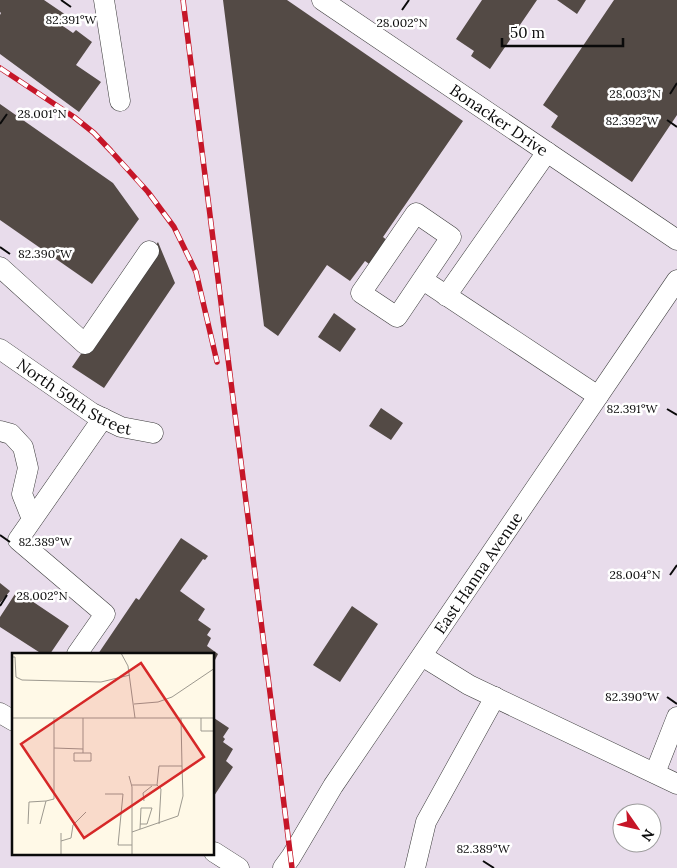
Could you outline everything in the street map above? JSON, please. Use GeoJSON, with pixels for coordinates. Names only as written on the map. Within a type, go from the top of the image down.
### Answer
{"type":"FeatureCollection","features":[{"type":"Feature","properties":{"kind":"street"},"geometry":{"type":"LineString","coordinates":[[104,0],[120,100]]}},
{"type":"Feature","properties":{"kind":"street","name":"Bonacker Drive"},"geometry":{"type":"LineString","coordinates":[[322,0],[677,240]]}},
{"type":"Feature","properties":{"kind":"street"},"geometry":{"type":"LineString","coordinates":[[446,296],[547,152]]}},
{"type":"Feature","properties":{"kind":"street"},"geometry":{"type":"LineString","coordinates":[[416,213],[451,237],[423,280],[397,317],[361,292],[416,213]]}},
{"type":"Feature","properties":{"kind":"street"},"geometry":{"type":"LineString","coordinates":[[0,267],[85,344],[149,251]]}},
{"type":"Feature","properties":{"kind":"street"},"geometry":{"type":"LineString","coordinates":[[423,280],[598,396]]}},
{"type":"Feature","properties":{"kind":"street","name":"East Hanna Avenue"},"geometry":{"type":"LineString","coordinates":[[283,868],[333,786],[677,280]]}},
{"type":"Feature","properties":{"kind":"street","name":"North 59th Street"},"geometry":{"type":"LineString","coordinates":[[0,349],[92,412],[121,427],[153,433]]}},
{"type":"Feature","properties":{"kind":"street"},"geometry":{"type":"LineString","coordinates":[[77,653],[105,614],[9,543],[32,520],[103,418]]}},
{"type":"Feature","properties":{"kind":"street"},"geometry":{"type":"LineString","coordinates":[[0,431],[12,434],[23,447],[28,468],[22,494],[32,520]]}},
{"type":"Feature","properties":{"kind":"street"},"geometry":{"type":"LineString","coordinates":[[422,656],[469,685],[677,784]]}},
{"type":"Feature","properties":{"kind":"street"},"geometry":{"type":"LineString","coordinates":[[416,868],[426,822],[495,697]]}},
{"type":"Feature","properties":{"kind":"street"},"geometry":{"type":"LineString","coordinates":[[0,713],[12,720]]}},
{"type":"Feature","properties":{"kind":"street"},"geometry":{"type":"LineString","coordinates":[[655,773],[677,717]]}},
{"type":"Feature","properties":{"kind":"street"},"geometry":{"type":"LineString","coordinates":[[215,853],[239,868]]}},
{"type":"Feature","properties":{"kind":"shaded area"},"geometry":{"type":"Polygon","coordinates":[[[0,0],[677,0],[677,868],[0,868],[0,0]]]}},
{"type":"Feature","properties":{"kind":"building"},"geometry":{"type":"Polygon","coordinates":[[[0,0],[44,0],[66,15],[60,24],[73,33],[76,30],[92,42],[76,65],[101,82],[79,112],[0,54],[0,0]]]}},
{"type":"Feature","properties":{"kind":"building"},"geometry":{"type":"Polygon","coordinates":[[[223,0],[287,0],[463,121],[383,237],[389,242],[372,266],[365,261],[350,281],[327,265],[278,336],[264,326],[223,0]]]}},
{"type":"Feature","properties":{"kind":"building"},"geometry":{"type":"Polygon","coordinates":[[[482,0],[537,0],[490,69],[471,56],[474,51],[456,39],[482,0]]]}},
{"type":"Feature","properties":{"kind":"building"},"geometry":{"type":"Polygon","coordinates":[[[557,0],[586,0],[577,14],[557,0]]]}},
{"type":"Feature","properties":{"kind":"building"},"geometry":{"type":"Polygon","coordinates":[[[614,0],[677,0],[677,115],[632,182],[551,127],[558,116],[543,105],[614,0]]]}},
{"type":"Feature","properties":{"kind":"building"},"geometry":{"type":"Polygon","coordinates":[[[0,104],[113,183],[139,219],[92,284],[0,220],[0,104]]]}},
{"type":"Feature","properties":{"kind":"building"},"geometry":{"type":"Polygon","coordinates":[[[158,242],[175,283],[104,388],[72,367],[158,242]]]}},
{"type":"Feature","properties":{"kind":"building"},"geometry":{"type":"Polygon","coordinates":[[[334,313],[356,329],[340,352],[318,337],[334,313]]]}},
{"type":"Feature","properties":{"kind":"building"},"geometry":{"type":"Polygon","coordinates":[[[381,408],[403,423],[391,440],[369,426],[381,408]]]}},
{"type":"Feature","properties":{"kind":"building"},"geometry":{"type":"Polygon","coordinates":[[[181,538],[208,556],[205,560],[203,559],[180,591],[205,609],[198,620],[211,629],[207,635],[211,638],[207,646],[218,654],[215,660],[215,653],[99,653],[136,598],[139,600],[181,538]]]}},
{"type":"Feature","properties":{"kind":"building"},"geometry":{"type":"Polygon","coordinates":[[[0,583],[10,591],[0,603],[0,583]]]}},
{"type":"Feature","properties":{"kind":"building"},"geometry":{"type":"Polygon","coordinates":[[[17,591],[69,626],[51,653],[40,653],[0,627],[0,617],[17,591]]]}},
{"type":"Feature","properties":{"kind":"building"},"geometry":{"type":"Polygon","coordinates":[[[352,606],[378,624],[340,682],[313,665],[352,606]]]}},
{"type":"Feature","properties":{"kind":"building"},"geometry":{"type":"Polygon","coordinates":[[[215,719],[229,728],[223,737],[225,739],[223,742],[233,749],[226,761],[233,767],[215,794],[215,719]]]}},
{"type":"Feature","properties":{"kind":"railway"},"geometry":{"type":"LineString","coordinates":[[183,0],[292,868]]}},
{"type":"Feature","properties":{"kind":"railway"},"geometry":{"type":"LineString","coordinates":[[0,68],[74,117],[94,133],[148,192],[174,227],[196,272],[217,362]]}}]}
